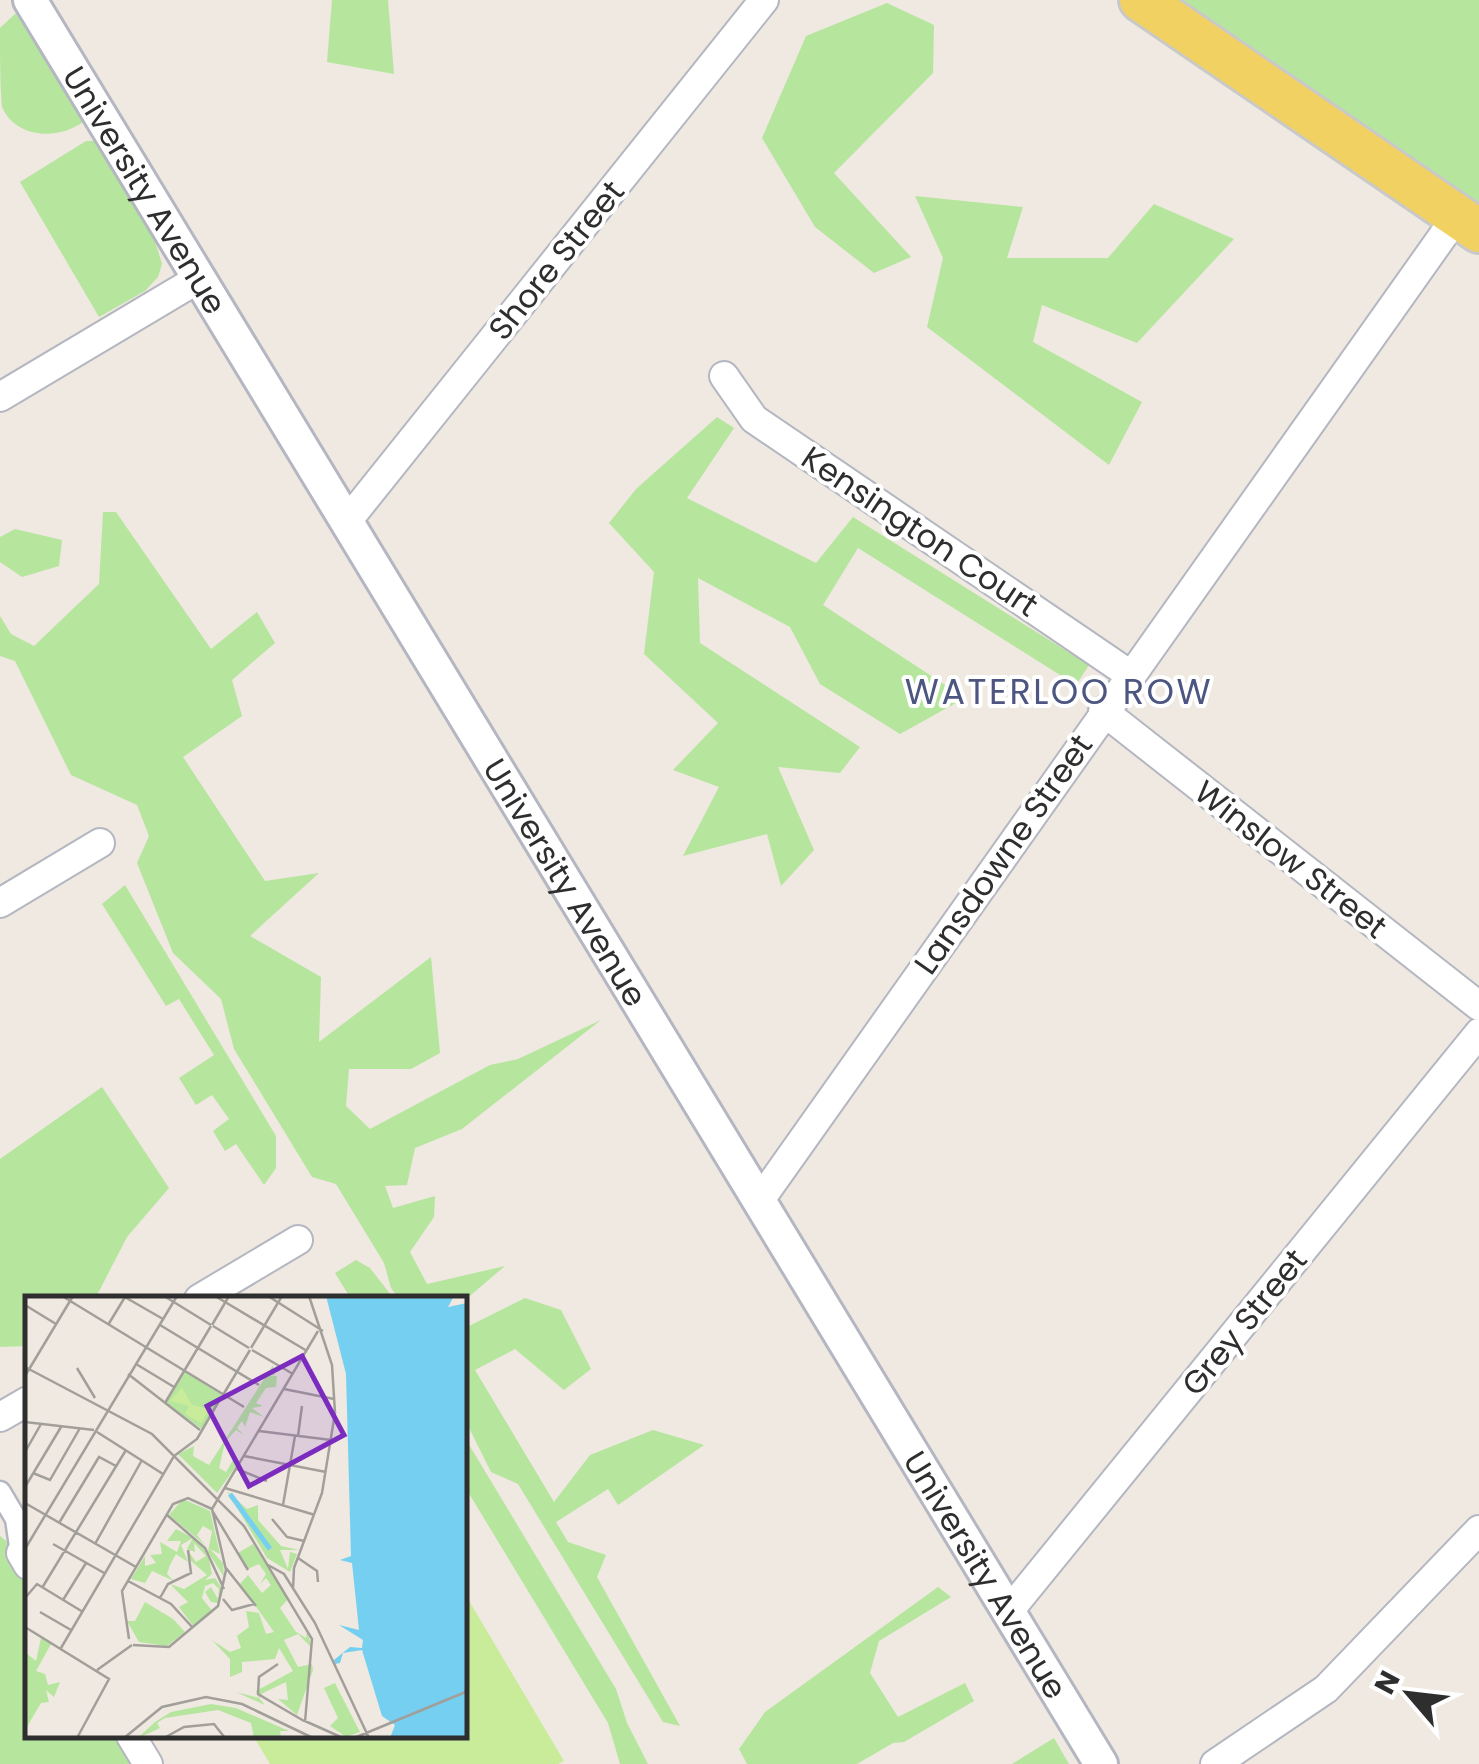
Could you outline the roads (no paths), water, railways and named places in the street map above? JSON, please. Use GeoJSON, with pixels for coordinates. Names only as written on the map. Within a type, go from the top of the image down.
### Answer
{"type":"FeatureCollection","features":[{"type":"Feature","properties":{"kind":"main road"},"geometry":{"type":"LineString","coordinates":[[1141,0],[1468,223]]}},
{"type":"Feature","properties":{"kind":"street","name":"University Avenue"},"geometry":{"type":"LineString","coordinates":[[30,0],[1101,1764]]}},
{"type":"Feature","properties":{"kind":"street","name":"Shore Street"},"geometry":{"type":"LineString","coordinates":[[348,520],[764,0]]}},
{"type":"Feature","properties":{"kind":"street","name":"Lansdowne Street"},"geometry":{"type":"LineString","coordinates":[[760,1200],[1129,674],[1468,223]]}},
{"type":"Feature","properties":{"kind":"street"},"geometry":{"type":"LineString","coordinates":[[0,397],[198,279]]}},
{"type":"Feature","properties":{"kind":"street","name":"Kensington Court"},"geometry":{"type":"LineString","coordinates":[[724,376],[754,419],[1129,674]]}},
{"type":"Feature","properties":{"kind":"street","name":"Winslow Street"},"geometry":{"type":"LineString","coordinates":[[1103,711],[1479,1006]]}},
{"type":"Feature","properties":{"kind":"street"},"geometry":{"type":"LineString","coordinates":[[0,903],[100,843]]}},
{"type":"Feature","properties":{"kind":"street","name":"Grey Street"},"geometry":{"type":"LineString","coordinates":[[1008,1611],[1479,1033]]}},
{"type":"Feature","properties":{"kind":"street"},"geometry":{"type":"LineString","coordinates":[[204,1296],[298,1240]]}},
{"type":"Feature","properties":{"kind":"street"},"geometry":{"type":"LineString","coordinates":[[0,1417],[25,1403]]}},
{"type":"Feature","properties":{"kind":"street"},"geometry":{"type":"LineString","coordinates":[[0,1492],[16,1519],[16,1552]]}},
{"type":"Feature","properties":{"kind":"street"},"geometry":{"type":"LineString","coordinates":[[1215,1764],[1290,1717],[1326,1689],[1479,1530]]}},
{"type":"Feature","properties":{"kind":"street"},"geometry":{"type":"LineString","coordinates":[[134,1739],[148,1764]]}},
{"type":"Feature","properties":{"kind":"district","name":"WATERLOO ROW"},"geometry":{"type":"Point","coordinates":[1059,691]}}]}
